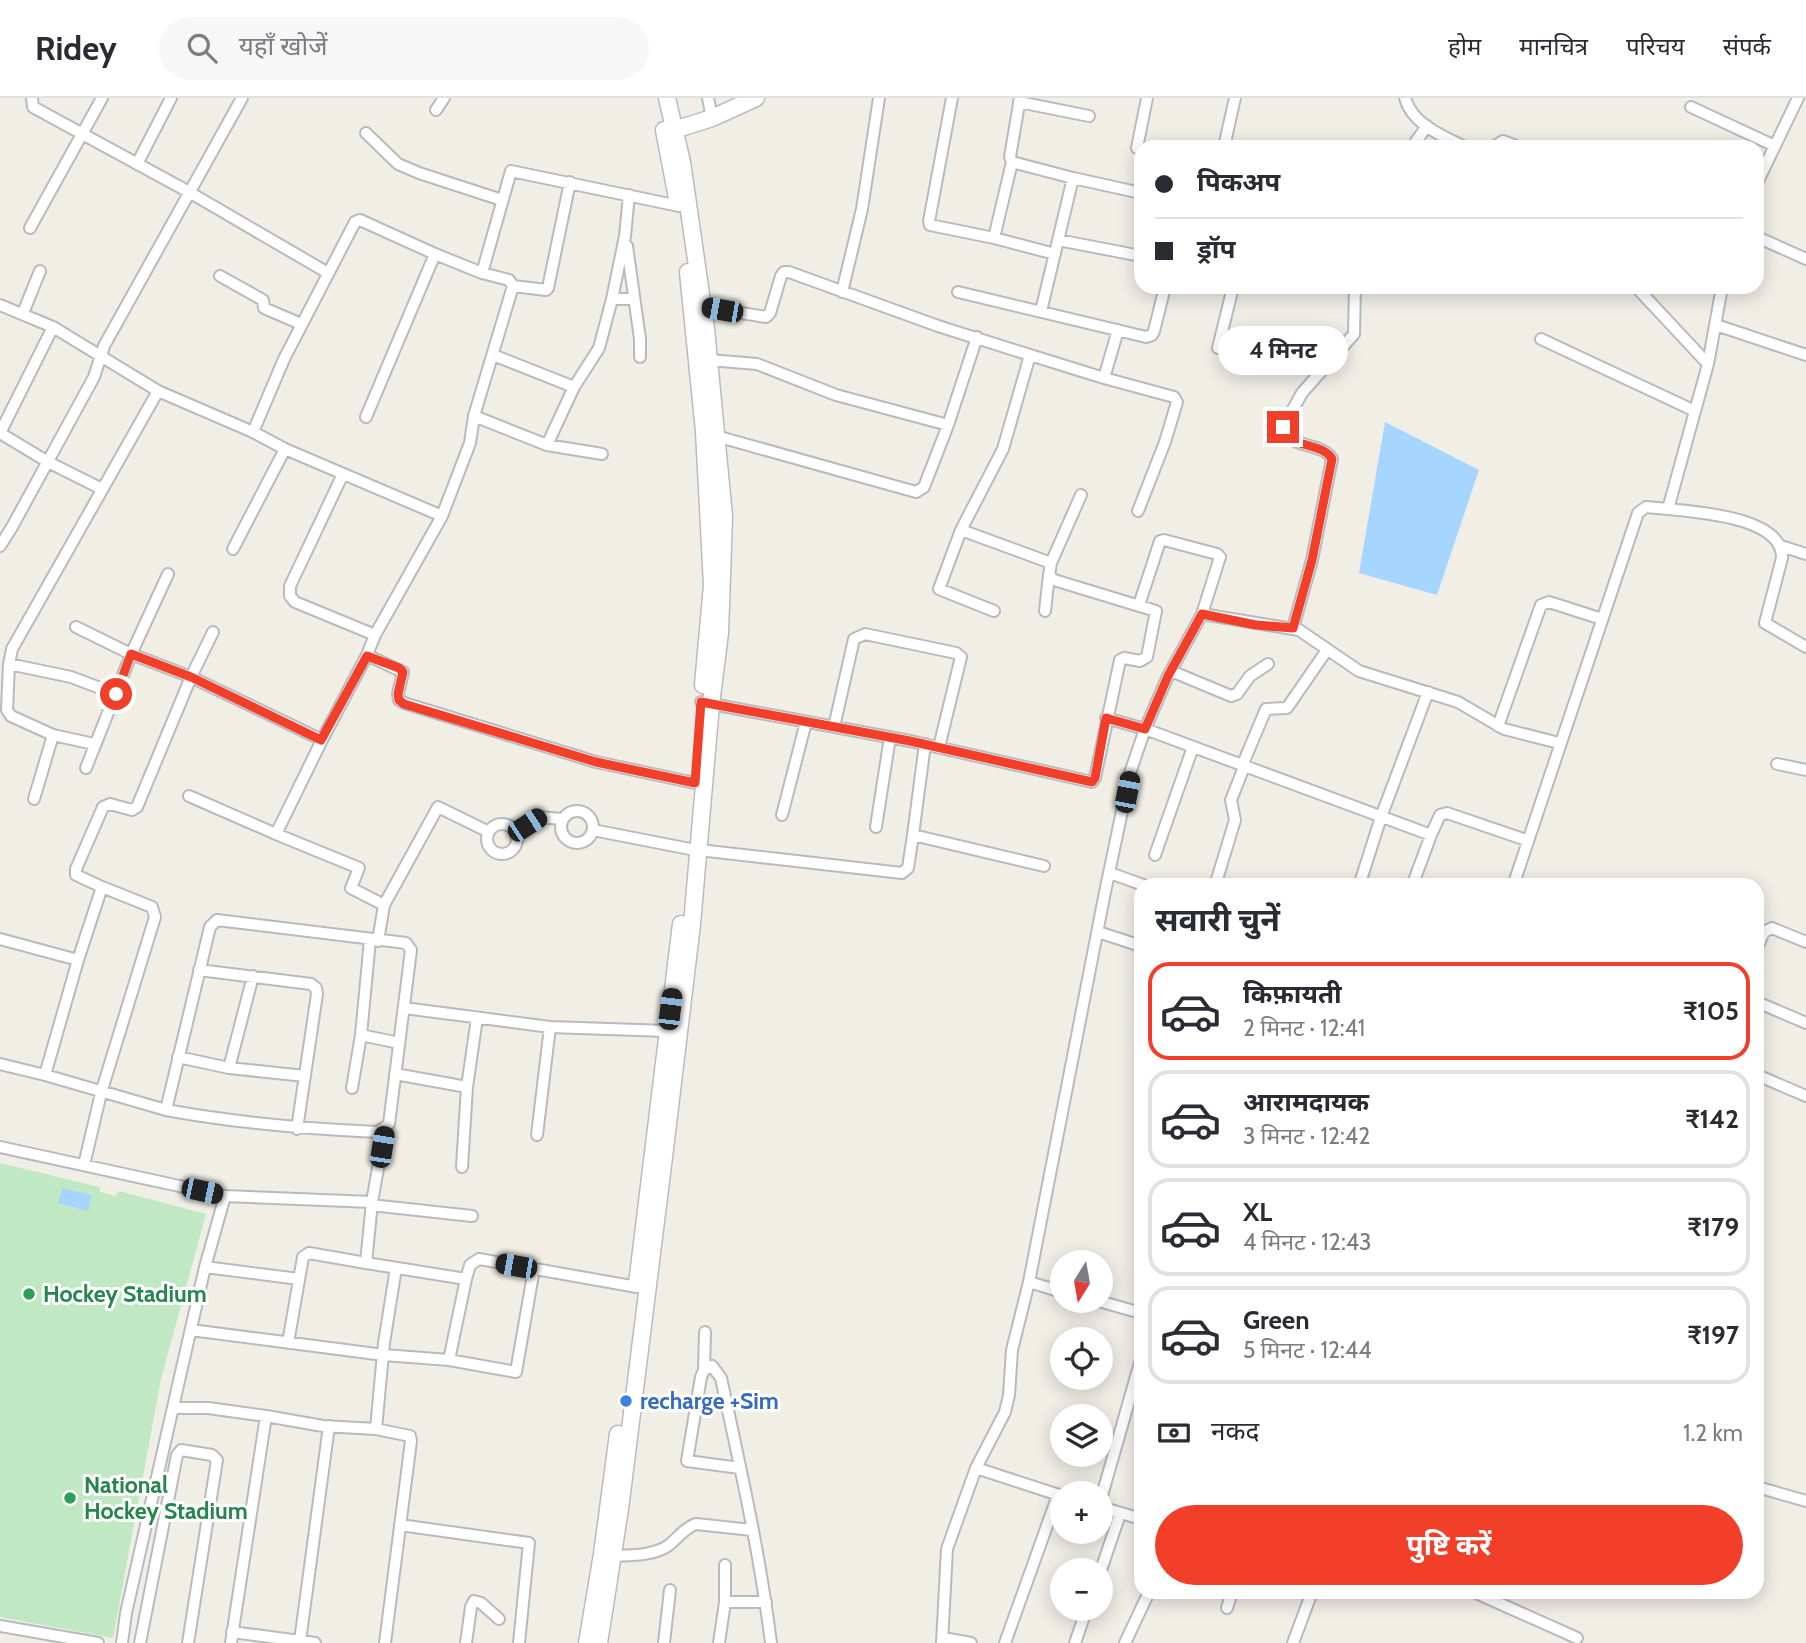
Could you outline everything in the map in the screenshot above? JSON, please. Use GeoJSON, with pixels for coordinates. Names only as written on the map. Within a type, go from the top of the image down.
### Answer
{"type":"FeatureCollection","features":[{"type":"Feature","properties":{"kind":"street"},"geometry":{"type":"LineString","coordinates":[[32,98],[33,107],[189,192],[328,273]]}},
{"type":"Feature","properties":{"kind":"street"},"geometry":{"type":"LineString","coordinates":[[30,228],[102,98]]}},
{"type":"Feature","properties":{"kind":"street"},"geometry":{"type":"LineString","coordinates":[[137,164],[171,98]]}},
{"type":"Feature","properties":{"kind":"street"},"geometry":{"type":"LineString","coordinates":[[0,546],[94,377],[100,358],[242,98]]}},
{"type":"Feature","properties":{"kind":"street"},"geometry":{"type":"LineString","coordinates":[[436,110],[444,98]]}},
{"type":"Feature","properties":{"kind":"street"},"geometry":{"type":"LineString","coordinates":[[599,1643],[613,1556],[664,1157],[706,703],[711,572],[704,431],[679,206],[656,98]]}},
{"type":"Feature","properties":{"kind":"street"},"geometry":{"type":"LineString","coordinates":[[587,1643],[603,1554],[667,1031],[694,849],[695,783],[706,703],[720,633],[723,516],[709,360],[682,162],[667,98]]}},
{"type":"Feature","properties":{"kind":"street"},"geometry":{"type":"LineString","coordinates":[[708,98],[712,118]]}},
{"type":"Feature","properties":{"kind":"street"},"geometry":{"type":"LineString","coordinates":[[674,130],[712,118],[756,98]]}},
{"type":"Feature","properties":{"kind":"street"},"geometry":{"type":"LineString","coordinates":[[842,292],[862,209],[879,98]]}},
{"type":"Feature","properties":{"kind":"street"},"geometry":{"type":"LineString","coordinates":[[952,98],[929,222],[935,227],[994,238],[1055,254]]}},
{"type":"Feature","properties":{"kind":"street"},"geometry":{"type":"LineString","coordinates":[[1139,140],[1147,98]]}},
{"type":"Feature","properties":{"kind":"street"},"geometry":{"type":"LineString","coordinates":[[1226,140],[1235,98]]}},
{"type":"Feature","properties":{"kind":"street"},"geometry":{"type":"LineString","coordinates":[[1405,98],[1413,115],[1452,140]]}},
{"type":"Feature","properties":{"kind":"street"},"geometry":{"type":"LineString","coordinates":[[994,238],[1012,162],[1010,157],[1020,100],[1089,116]]}},
{"type":"Feature","properties":{"kind":"street"},"geometry":{"type":"LineString","coordinates":[[1764,169],[1800,103]]}},
{"type":"Feature","properties":{"kind":"street"},"geometry":{"type":"LineString","coordinates":[[1691,107],[1762,140]]}},
{"type":"Feature","properties":{"kind":"street"},"geometry":{"type":"LineString","coordinates":[[1417,140],[1427,126]]}},
{"type":"Feature","properties":{"kind":"street"},"geometry":{"type":"LineString","coordinates":[[366,133],[398,164],[502,200]]}},
{"type":"Feature","properties":{"kind":"street"},"geometry":{"type":"LineString","coordinates":[[1764,141],[1775,146]]}},
{"type":"Feature","properties":{"kind":"street"},"geometry":{"type":"LineString","coordinates":[[1012,162],[1134,191]]}},
{"type":"Feature","properties":{"kind":"street"},"geometry":{"type":"LineString","coordinates":[[482,273],[509,174],[514,170],[679,206]]}},
{"type":"Feature","properties":{"kind":"street"},"geometry":{"type":"LineString","coordinates":[[1041,311],[1073,178]]}},
{"type":"Feature","properties":{"kind":"street"},"geometry":{"type":"LineString","coordinates":[[253,432],[301,324],[355,222],[360,220],[482,273],[509,280],[513,286],[546,290],[570,183]]}},
{"type":"Feature","properties":{"kind":"street"},"geometry":{"type":"LineString","coordinates":[[547,445],[574,387],[599,348],[625,236],[629,195]]}},
{"type":"Feature","properties":{"kind":"street"},"geometry":{"type":"LineString","coordinates":[[625,236],[640,339],[640,357]]}},
{"type":"Feature","properties":{"kind":"street"},"geometry":{"type":"LineString","coordinates":[[1058,240],[1134,255]]}},
{"type":"Feature","properties":{"kind":"street"},"geometry":{"type":"LineString","coordinates":[[1764,240],[1806,259]]}},
{"type":"Feature","properties":{"kind":"street"},"geometry":{"type":"LineString","coordinates":[[366,417],[435,254]]}},
{"type":"Feature","properties":{"kind":"street"},"geometry":{"type":"LineString","coordinates":[[23,313],[40,271]]}},
{"type":"Feature","properties":{"kind":"street"},"geometry":{"type":"LineString","coordinates":[[703,307],[766,317],[770,313],[784,272],[938,326],[1174,397],[1177,402],[1165,442],[1138,511]]}},
{"type":"Feature","properties":{"kind":"street"},"geometry":{"type":"LineString","coordinates":[[220,276],[263,300],[264,308],[301,324]]}},
{"type":"Feature","properties":{"kind":"street"},"geometry":{"type":"LineString","coordinates":[[276,834],[321,740],[367,656],[375,635],[442,516],[470,443],[474,416],[513,286]]}},
{"type":"Feature","properties":{"kind":"street"},"geometry":{"type":"LineString","coordinates":[[958,292],[1146,337],[1152,335],[1163,294]]}},
{"type":"Feature","properties":{"kind":"street"},"geometry":{"type":"LineString","coordinates":[[1218,348],[1231,294]]}},
{"type":"Feature","properties":{"kind":"street"},"geometry":{"type":"LineString","coordinates":[[1293,628],[1312,560],[1332,459],[1327,452],[1290,439],[1284,433],[1283,427],[1302,393],[1354,334],[1355,294]]}},
{"type":"Feature","properties":{"kind":"street"},"geometry":{"type":"LineString","coordinates":[[1643,294],[1708,364]]}},
{"type":"Feature","properties":{"kind":"street"},"geometry":{"type":"LineString","coordinates":[[1668,509],[1708,364],[1721,294]]}},
{"type":"Feature","properties":{"kind":"street"},"geometry":{"type":"LineString","coordinates":[[612,299],[634,299]]}},
{"type":"Feature","properties":{"kind":"street"},"geometry":{"type":"LineString","coordinates":[[0,305],[53,327],[158,391],[442,516]]}},
{"type":"Feature","properties":{"kind":"street"},"geometry":{"type":"LineString","coordinates":[[1716,325],[1806,355]]}},
{"type":"Feature","properties":{"kind":"street"},"geometry":{"type":"LineString","coordinates":[[53,327],[0,433],[102,489]]}},
{"type":"Feature","properties":{"kind":"street"},"geometry":{"type":"LineString","coordinates":[[1104,378],[1118,331]]}},
{"type":"Feature","properties":{"kind":"street"},"geometry":{"type":"LineString","coordinates":[[716,436],[916,492],[925,487],[977,337]]}},
{"type":"Feature","properties":{"kind":"street"},"geometry":{"type":"LineString","coordinates":[[1541,339],[1695,411]]}},
{"type":"Feature","properties":{"kind":"street"},"geometry":{"type":"LineString","coordinates":[[493,355],[574,387]]}},
{"type":"Feature","properties":{"kind":"street"},"geometry":{"type":"LineString","coordinates":[[993,611],[940,589],[961,530],[1003,449],[1030,355]]}},
{"type":"Feature","properties":{"kind":"street"},"geometry":{"type":"LineString","coordinates":[[709,360],[757,364],[836,395],[948,425]]}},
{"type":"Feature","properties":{"kind":"street"},"geometry":{"type":"LineString","coordinates":[[94,744],[53,735],[11,716],[8,710],[9,664],[12,649],[158,391]]}},
{"type":"Feature","properties":{"kind":"street"},"geometry":{"type":"LineString","coordinates":[[474,416],[547,445],[602,454]]}},
{"type":"Feature","properties":{"kind":"street"},"geometry":{"type":"LineString","coordinates":[[233,548],[285,449]]}},
{"type":"Feature","properties":{"kind":"street"},"geometry":{"type":"LineString","coordinates":[[343,474],[290,586],[290,596],[295,602],[375,635]]}},
{"type":"Feature","properties":{"kind":"street"},"geometry":{"type":"LineString","coordinates":[[1045,611],[1050,569],[1081,495]]}},
{"type":"Feature","properties":{"kind":"street"},"geometry":{"type":"LineString","coordinates":[[1515,878],[1559,743],[1638,513],[1642,508],[1718,514],[1759,527],[1781,546],[1806,554]]}},
{"type":"Feature","properties":{"kind":"street"},"geometry":{"type":"LineString","coordinates":[[706,703],[925,744],[1092,782],[1120,660],[1124,658],[1140,661],[1147,657],[1157,614],[1154,608],[1054,580],[1050,569],[961,530]]}},
{"type":"Feature","properties":{"kind":"street"},"geometry":{"type":"LineString","coordinates":[[971,1643],[942,1641],[947,1549],[976,1468],[1005,1412],[1012,1350],[1029,1282],[1130,774],[1145,729],[1171,671],[1202,614],[1220,557],[1164,540],[1157,544],[1139,605]]}},
{"type":"Feature","properties":{"kind":"street"},"geometry":{"type":"LineString","coordinates":[[1781,546],[1782,558],[1765,623],[1806,647]]}},
{"type":"Feature","properties":{"kind":"street"},"geometry":{"type":"LineString","coordinates":[[86,768],[131,654],[168,574]]}},
{"type":"Feature","properties":{"kind":"street"},"geometry":{"type":"LineString","coordinates":[[1498,726],[1541,604],[1549,602],[1602,619]]}},
{"type":"Feature","properties":{"kind":"street"},"geometry":{"type":"LineString","coordinates":[[1202,614],[1256,625],[1293,628],[1359,671],[1458,702],[1498,726],[1559,743]]}},
{"type":"Feature","properties":{"kind":"street"},"geometry":{"type":"LineString","coordinates":[[76,627],[131,654],[191,677],[321,740]]}},
{"type":"Feature","properties":{"kind":"street"},"geometry":{"type":"LineString","coordinates":[[84,1166],[101,1093],[155,912],[152,906],[80,877],[76,874],[76,869],[103,807],[110,804],[132,810],[137,807],[191,677],[213,632]]}},
{"type":"Feature","properties":{"kind":"street"},"geometry":{"type":"LineString","coordinates":[[834,727],[854,639],[865,634],[956,653],[961,657],[939,747]]}},
{"type":"Feature","properties":{"kind":"street"},"geometry":{"type":"LineString","coordinates":[[1218,878],[1235,820],[1231,800],[1266,709],[1287,708],[1327,650]]}},
{"type":"Feature","properties":{"kind":"street"},"geometry":{"type":"LineString","coordinates":[[367,656],[403,672],[398,694],[399,700],[404,704],[596,762],[695,783]]}},
{"type":"Feature","properties":{"kind":"street"},"geometry":{"type":"LineString","coordinates":[[9,664],[71,677],[116,694]]}},
{"type":"Feature","properties":{"kind":"street"},"geometry":{"type":"LineString","coordinates":[[1171,671],[1230,696],[1237,694],[1250,676],[1268,664]]}},
{"type":"Feature","properties":{"kind":"street"},"geometry":{"type":"LineString","coordinates":[[1362,878],[1381,817],[1428,692]]}},
{"type":"Feature","properties":{"kind":"street"},"geometry":{"type":"LineString","coordinates":[[1106,718],[1145,729],[1431,835]]}},
{"type":"Feature","properties":{"kind":"street"},"geometry":{"type":"LineString","coordinates":[[782,816],[806,722]]}},
{"type":"Feature","properties":{"kind":"street"},"geometry":{"type":"LineString","coordinates":[[34,799],[53,735]]}},
{"type":"Feature","properties":{"kind":"street"},"geometry":{"type":"LineString","coordinates":[[876,827],[890,737]]}},
{"type":"Feature","properties":{"kind":"street"},"geometry":{"type":"LineString","coordinates":[[593,830],[694,849],[902,873],[908,868],[925,744]]}},
{"type":"Feature","properties":{"kind":"street"},"geometry":{"type":"LineString","coordinates":[[1155,855],[1193,747]]}},
{"type":"Feature","properties":{"kind":"street"},"geometry":{"type":"LineString","coordinates":[[1777,764],[1806,770]]}},
{"type":"Feature","properties":{"kind":"street"},"geometry":{"type":"LineString","coordinates":[[189,796],[359,868],[351,888],[384,905]]}},
{"type":"Feature","properties":{"kind":"street"},"geometry":{"type":"LineString","coordinates":[[352,1088],[374,940],[384,905],[438,807],[489,832]]}},
{"type":"Feature","properties":{"kind":"street"},"geometry":{"type":"LineString","coordinates":[[580,811],[589,816],[593,830],[587,840],[571,842],[562,835],[562,819],[569,812],[580,811]]}},
{"type":"Feature","properties":{"kind":"street"},"geometry":{"type":"LineString","coordinates":[[1415,878],[1440,815],[1447,813],[1526,840]]}},
{"type":"Feature","properties":{"kind":"street"},"geometry":{"type":"LineString","coordinates":[[515,833],[539,817],[562,819]]}},
{"type":"Feature","properties":{"kind":"street"},"geometry":{"type":"LineString","coordinates":[[503,824],[515,833],[514,847],[503,854],[490,848],[487,839],[494,827],[503,824]]}},
{"type":"Feature","properties":{"kind":"street"},"geometry":{"type":"LineString","coordinates":[[913,835],[1044,866]]}},
{"type":"Feature","properties":{"kind":"street"},"geometry":{"type":"LineString","coordinates":[[1110,873],[1134,882]]}},
{"type":"Feature","properties":{"kind":"street"},"geometry":{"type":"LineString","coordinates":[[46,1075],[78,960],[102,887]]}},
{"type":"Feature","properties":{"kind":"street"},"geometry":{"type":"LineString","coordinates":[[166,1110],[209,927],[217,920],[405,943],[411,950],[404,1008],[388,1124],[371,1204],[366,1263]]}},
{"type":"Feature","properties":{"kind":"street"},"geometry":{"type":"LineString","coordinates":[[1764,932],[1772,928],[1806,942]]}},
{"type":"Feature","properties":{"kind":"street"},"geometry":{"type":"LineString","coordinates":[[1098,932],[1134,944]]}},
{"type":"Feature","properties":{"kind":"street"},"geometry":{"type":"LineString","coordinates":[[0,939],[78,960]]}},
{"type":"Feature","properties":{"kind":"street"},"geometry":{"type":"LineString","coordinates":[[199,970],[311,984],[316,988],[297,1129]]}},
{"type":"Feature","properties":{"kind":"street"},"geometry":{"type":"LineString","coordinates":[[229,1068],[253,976]]}},
{"type":"Feature","properties":{"kind":"street"},"geometry":{"type":"LineString","coordinates":[[1764,1005],[1806,1023]]}},
{"type":"Feature","properties":{"kind":"street"},"geometry":{"type":"LineString","coordinates":[[404,1008],[550,1027],[667,1031]]}},
{"type":"Feature","properties":{"kind":"street"},"geometry":{"type":"LineString","coordinates":[[462,1167],[467,1087],[477,1018]]}},
{"type":"Feature","properties":{"kind":"street"},"geometry":{"type":"LineString","coordinates":[[537,1135],[550,1027]]}},
{"type":"Feature","properties":{"kind":"street"},"geometry":{"type":"LineString","coordinates":[[361,1035],[399,1043]]}},
{"type":"Feature","properties":{"kind":"street"},"geometry":{"type":"LineString","coordinates":[[178,1057],[229,1068],[305,1076]]}},
{"type":"Feature","properties":{"kind":"street"},"geometry":{"type":"LineString","coordinates":[[0,1065],[46,1075],[166,1110],[226,1121],[297,1129],[378,1132],[385,1129]]}},
{"type":"Feature","properties":{"kind":"street"},"geometry":{"type":"LineString","coordinates":[[395,1074],[467,1087]]}},
{"type":"Feature","properties":{"kind":"street"},"geometry":{"type":"LineString","coordinates":[[1764,1078],[1806,1096]]}},
{"type":"Feature","properties":{"kind":"street"},"geometry":{"type":"LineString","coordinates":[[0,1147],[225,1196],[371,1204],[472,1216]]}},
{"type":"Feature","properties":{"kind":"street"},"geometry":{"type":"LineString","coordinates":[[122,1643],[205,1268],[225,1196]]}},
{"type":"Feature","properties":{"kind":"street"},"geometry":{"type":"LineString","coordinates":[[288,1343],[303,1257],[309,1253],[466,1279]]}},
{"type":"Feature","properties":{"kind":"street"},"geometry":{"type":"LineString","coordinates":[[449,1360],[470,1265],[479,1259],[637,1287]]}},
{"type":"Feature","properties":{"kind":"street"},"geometry":{"type":"LineString","coordinates":[[205,1268],[299,1279]]}},
{"type":"Feature","properties":{"kind":"street"},"geometry":{"type":"LineString","coordinates":[[376,1429],[396,1268]]}},
{"type":"Feature","properties":{"kind":"street"},"geometry":{"type":"LineString","coordinates":[[191,1330],[449,1360],[516,1372],[534,1269]]}},
{"type":"Feature","properties":{"kind":"street"},"geometry":{"type":"LineString","coordinates":[[1029,1282],[1050,1288]]}},
{"type":"Feature","properties":{"kind":"street"},"geometry":{"type":"LineString","coordinates":[[1113,1305],[1134,1311]]}},
{"type":"Feature","properties":{"kind":"street"},"geometry":{"type":"LineString","coordinates":[[705,1332],[705,1370],[701,1377],[687,1461],[740,1468]]}},
{"type":"Feature","properties":{"kind":"street"},"geometry":{"type":"LineString","coordinates":[[705,1370],[712,1366],[722,1378],[766,1602],[771,1643]]}},
{"type":"Feature","properties":{"kind":"street"},"geometry":{"type":"LineString","coordinates":[[1106,1481],[1134,1384]]}},
{"type":"Feature","properties":{"kind":"street"},"geometry":{"type":"LineString","coordinates":[[173,1408],[208,1408],[329,1426],[376,1429],[410,1436],[385,1643]]}},
{"type":"Feature","properties":{"kind":"street"},"geometry":{"type":"LineString","coordinates":[[266,1416],[232,1638],[315,1643]]}},
{"type":"Feature","properties":{"kind":"street"},"geometry":{"type":"LineString","coordinates":[[300,1641],[329,1426]]}},
{"type":"Feature","properties":{"kind":"street"},"geometry":{"type":"LineString","coordinates":[[124,1629],[141,1637],[177,1455],[181,1450],[212,1455],[217,1460],[188,1643]]}},
{"type":"Feature","properties":{"kind":"street"},"geometry":{"type":"LineString","coordinates":[[976,1468],[1050,1492]]}},
{"type":"Feature","properties":{"kind":"street"},"geometry":{"type":"LineString","coordinates":[[1764,1489],[1806,1501]]}},
{"type":"Feature","properties":{"kind":"street"},"geometry":{"type":"LineString","coordinates":[[1113,1511],[1134,1517]]}},
{"type":"Feature","properties":{"kind":"street"},"geometry":{"type":"LineString","coordinates":[[1105,1558],[1120,1514]]}},
{"type":"Feature","properties":{"kind":"street"},"geometry":{"type":"LineString","coordinates":[[1005,1643],[1050,1522]]}},
{"type":"Feature","properties":{"kind":"street"},"geometry":{"type":"LineString","coordinates":[[613,1556],[646,1553],[667,1546],[696,1524],[752,1530]]}},
{"type":"Feature","properties":{"kind":"street"},"geometry":{"type":"LineString","coordinates":[[400,1525],[528,1543],[519,1643]]}},
{"type":"Feature","properties":{"kind":"street"},"geometry":{"type":"LineString","coordinates":[[719,1643],[725,1602],[725,1565]]}},
{"type":"Feature","properties":{"kind":"street"},"geometry":{"type":"LineString","coordinates":[[664,1643],[670,1590]]}},
{"type":"Feature","properties":{"kind":"street"},"geometry":{"type":"LineString","coordinates":[[1125,1643],[1146,1599]]}},
{"type":"Feature","properties":{"kind":"street"},"geometry":{"type":"LineString","coordinates":[[1227,1608],[1229,1599]]}},
{"type":"Feature","properties":{"kind":"street"},"geometry":{"type":"LineString","coordinates":[[1293,1643],[1309,1599]]}},
{"type":"Feature","properties":{"kind":"street"},"geometry":{"type":"LineString","coordinates":[[1490,1599],[1577,1638]]}},
{"type":"Feature","properties":{"kind":"street"},"geometry":{"type":"LineString","coordinates":[[466,1643],[474,1601],[481,1603],[499,1619]]}},
{"type":"Feature","properties":{"kind":"street"},"geometry":{"type":"LineString","coordinates":[[725,1602],[766,1602]]}},
{"type":"Feature","properties":{"kind":"street"},"geometry":{"type":"LineString","coordinates":[[1075,1643],[1083,1621]]}},
{"type":"Feature","properties":{"kind":"street"},"geometry":{"type":"LineString","coordinates":[[0,1626],[98,1643]]}},
{"type":"Feature","properties":{"kind":"green space","name":"National Hockey Stadium"},"geometry":{"type":"Polygon","coordinates":[[[0,1163],[99,1187],[100,1192],[115,1196],[119,1191],[206,1214],[161,1379],[113,1638],[0,1617],[0,1163]]]}},
{"type":"Feature","properties":{"kind":"water"},"geometry":{"type":"Polygon","coordinates":[[[1385,422],[1479,470],[1437,595],[1359,573],[1385,422]]]}},
{"type":"Feature","properties":{"kind":"water"},"geometry":{"type":"Polygon","coordinates":[[[62,1188],[92,1195],[88,1211],[58,1203],[62,1188]]]}},
{"type":"Feature","properties":{"kind":"place","name":"Hockey Stadium"},"geometry":{"type":"Point","coordinates":[29,1294]}},
{"type":"Feature","properties":{"kind":"place","name":"recharge +Sim"},"geometry":{"type":"Point","coordinates":[626,1401]}},
{"type":"Feature","properties":{"kind":"place","name":"National Hockey Stadium"},"geometry":{"type":"Point","coordinates":[70,1498]}},
{"type":"Feature","properties":{"kind":"route"},"geometry":{"type":"LineString","coordinates":[[116,694],[131,654],[191,677],[321,740],[367,656],[403,672],[398,694],[399,700],[404,704],[596,762],[695,783],[701,702],[910,741],[1092,782],[1106,718],[1145,729],[1168,676],[1202,614],[1256,625],[1293,628],[1312,560],[1332,459],[1327,452],[1286,437],[1283,427]]}}]}
